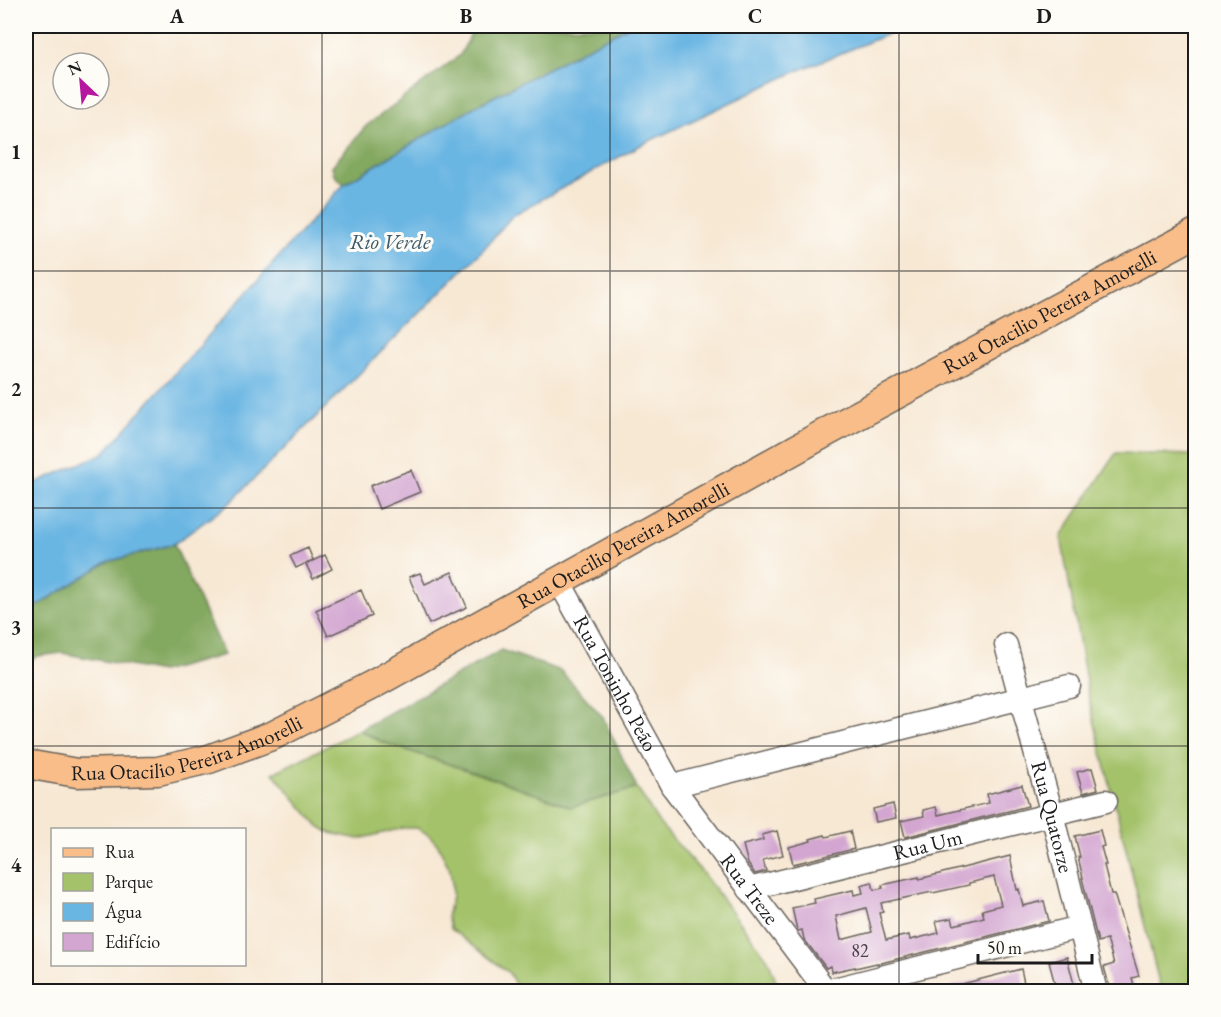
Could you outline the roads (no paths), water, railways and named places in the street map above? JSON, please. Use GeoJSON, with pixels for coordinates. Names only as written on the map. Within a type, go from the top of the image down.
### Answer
{"type":"FeatureCollection","features":[{"type":"Feature","properties":{"kind":"main road","name":"Rua Otacilio Pereira Amorelli"},"geometry":{"type":"LineString","coordinates":[[26,764],[77,773],[158,771],[209,759],[274,735],[372,685],[825,433],[1196,233]]}},
{"type":"Feature","properties":{"kind":"street","name":"Rua Toninho Peão"},"geometry":{"type":"LineString","coordinates":[[560,581],[672,786]]}},
{"type":"Feature","properties":{"kind":"street","name":"Rua Quatorze"},"geometry":{"type":"LineString","coordinates":[[1006,645],[1052,814],[1096,992]]}},
{"type":"Feature","properties":{"kind":"street"},"geometry":{"type":"LineString","coordinates":[[672,786],[1069,686]]}},
{"type":"Feature","properties":{"kind":"street","name":"Rua Treze"},"geometry":{"type":"LineString","coordinates":[[672,786],[826,991]]}},
{"type":"Feature","properties":{"kind":"street","name":"Rua Um"},"geometry":{"type":"LineString","coordinates":[[749,889],[1106,801]]}},
{"type":"Feature","properties":{"kind":"street"},"geometry":{"type":"LineString","coordinates":[[826,991],[1080,927]]}},
{"type":"Feature","properties":{"kind":"water","name":"Rio Verde"},"geometry":{"type":"Polygon","coordinates":[[[629,26],[908,26],[795,72],[641,145],[513,215],[482,251],[229,504],[174,544],[107,562],[26,613],[26,487],[104,453],[344,184],[474,107],[629,26]]]}}]}
